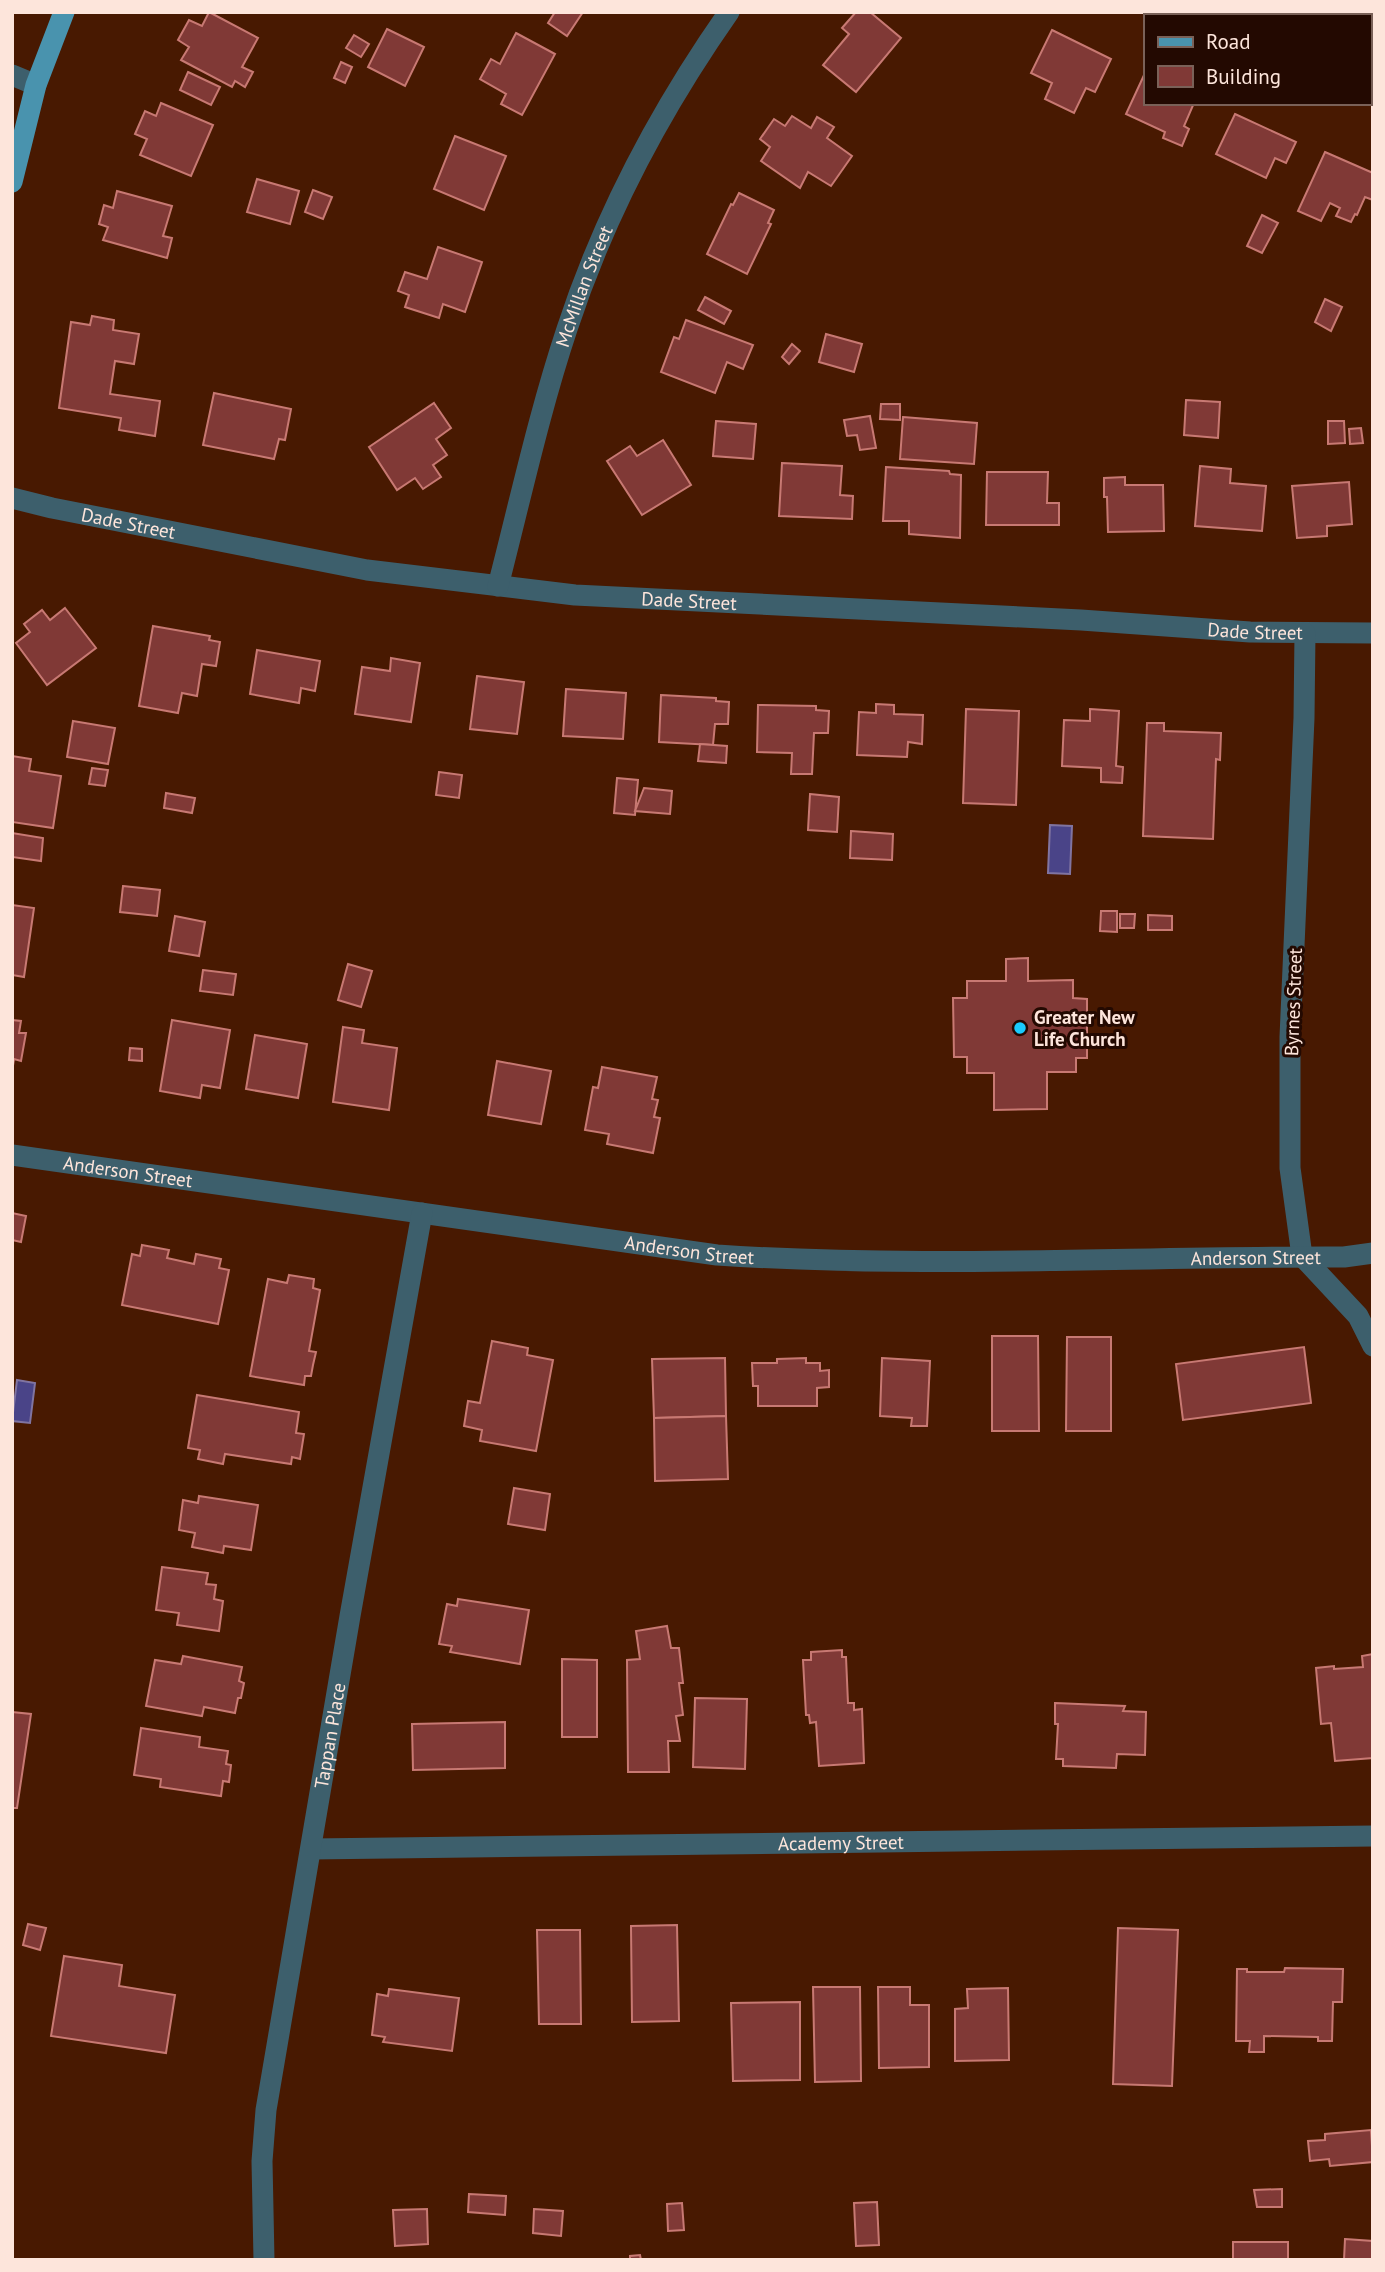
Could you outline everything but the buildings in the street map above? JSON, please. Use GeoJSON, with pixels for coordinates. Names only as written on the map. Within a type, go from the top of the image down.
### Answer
{"type":"FeatureCollection","features":[{"type":"Feature","properties":{"kind":"main road"},"geometry":{"type":"LineString","coordinates":[[12,182],[36,85],[64,12]]}},
{"type":"Feature","properties":{"kind":"street","name":"McMillan Street"},"geometry":{"type":"LineString","coordinates":[[498,586],[547,398],[567,329],[588,271],[645,148],[674,96],[729,12]]}},
{"type":"Feature","properties":{"kind":"street"},"geometry":{"type":"LineString","coordinates":[[12,75],[36,85]]}},
{"type":"Feature","properties":{"kind":"street","name":"Dade Street"},"geometry":{"type":"LineString","coordinates":[[12,498],[367,570],[498,586],[638,598],[1081,620],[1250,632],[1373,633]]}},
{"type":"Feature","properties":{"kind":"street","name":"Byrnes Street"},"geometry":{"type":"LineString","coordinates":[[1302,1256],[1290,1168],[1290,1037],[1304,718],[1305,633]]}},
{"type":"Feature","properties":{"kind":"street","name":"Anderson Street"},"geometry":{"type":"LineString","coordinates":[[12,1155],[717,1255],[884,1262],[1344,1257],[1373,1253]]}},
{"type":"Feature","properties":{"kind":"street","name":"Tappan Place"},"geometry":{"type":"LineString","coordinates":[[264,2260],[262,2161],[266,2110],[422,1213]]}},
{"type":"Feature","properties":{"kind":"street"},"geometry":{"type":"LineString","coordinates":[[1302,1256],[1358,1316],[1373,1346]]}},
{"type":"Feature","properties":{"kind":"street","name":"Academy Street"},"geometry":{"type":"LineString","coordinates":[[311,1849],[1373,1836]]}},
{"type":"Feature","properties":{"kind":"shaded area"},"geometry":{"type":"Polygon","coordinates":[[[1050,825],[1072,826],[1070,874],[1048,873],[1050,825]]]}},
{"type":"Feature","properties":{"kind":"shaded area"},"geometry":{"type":"Polygon","coordinates":[[[17,1380],[35,1383],[30,1423],[12,1421],[17,1380]]]}},
{"type":"Feature","properties":{"kind":"place","name":"Greater New Life Church"},"geometry":{"type":"Point","coordinates":[1020,1028]}}]}
